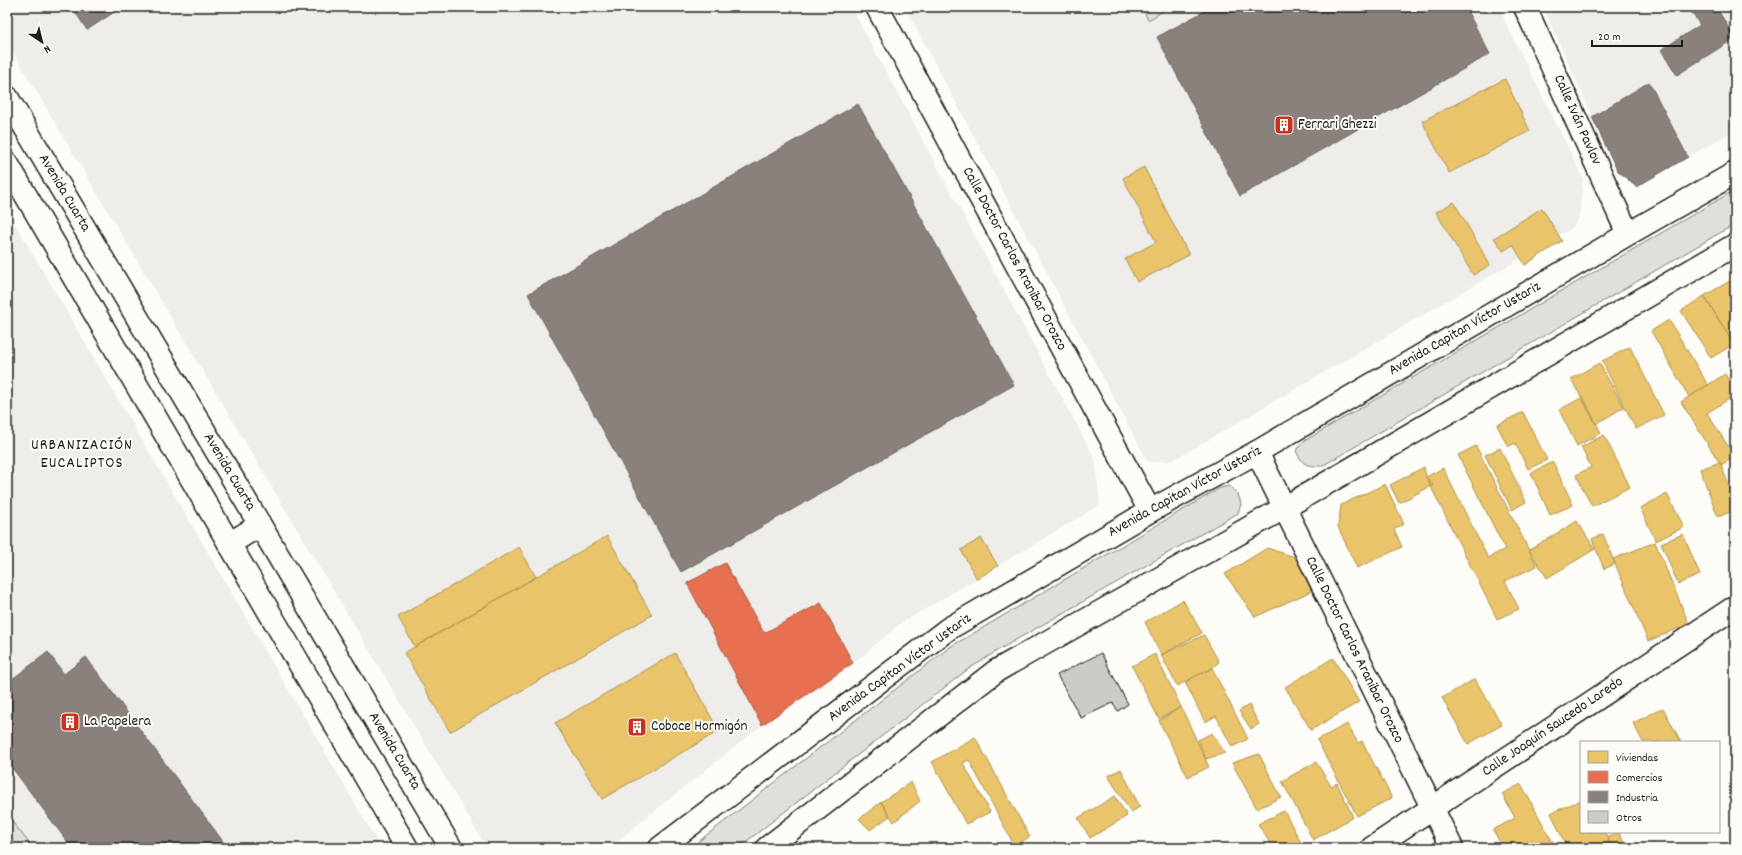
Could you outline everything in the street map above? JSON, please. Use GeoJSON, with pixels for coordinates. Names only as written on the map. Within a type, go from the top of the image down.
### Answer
{"type":"FeatureCollection","features":[{"type":"Feature","properties":{"kind":"street","name":"Calle Doctor Carlos Aranibar Orozco"},"geometry":{"type":"LineString","coordinates":[[877,7],[1150,511]]}},
{"type":"Feature","properties":{"kind":"street","name":"Calle Iván Pavlov"},"geometry":{"type":"LineString","coordinates":[[1525,7],[1628,234]]}},
{"type":"Feature","properties":{"kind":"street","name":"Avenida Cuarta"},"geometry":{"type":"LineString","coordinates":[[7,97],[451,848]]}},
{"type":"Feature","properties":{"kind":"street"},"geometry":{"type":"LineString","coordinates":[[7,163],[407,848]]}},
{"type":"Feature","properties":{"kind":"street","name":"Avenida Capitan Víctor Ustariz"},"geometry":{"type":"LineString","coordinates":[[660,848],[948,629],[1150,511],[1257,452],[1628,234],[1735,173]]}},
{"type":"Feature","properties":{"kind":"street"},"geometry":{"type":"LineString","coordinates":[[767,848],[996,671],[1284,508],[1735,245]]}},
{"type":"Feature","properties":{"kind":"street","name":"Calle Doctor Carlos Aranibar Orozco"},"geometry":{"type":"LineString","coordinates":[[1257,452],[1452,848]]}},
{"type":"Feature","properties":{"kind":"street"},"geometry":{"type":"LineString","coordinates":[[229,544],[260,525]]}},
{"type":"Feature","properties":{"kind":"street","name":"Calle Joaquín Saucedo Laredo"},"geometry":{"type":"LineString","coordinates":[[1372,848],[1735,607]]}},
{"type":"Feature","properties":{"kind":"shaded area","name":"Coboce Hormigón"},"geometry":{"type":"Polygon","coordinates":[[[7,7],[851,7],[1095,459],[1100,505],[900,624],[853,663],[762,725],[608,848],[487,848],[7,42],[7,7]]]}},
{"type":"Feature","properties":{"kind":"shaded area"},"geometry":{"type":"Polygon","coordinates":[[[905,7],[1142,7],[1148,19],[1170,7],[1498,7],[1583,178],[1579,217],[1572,228],[1172,461],[1148,462],[905,7]]]}},
{"type":"Feature","properties":{"kind":"shaded area"},"geometry":{"type":"Polygon","coordinates":[[[1142,7],[1170,7],[1148,20],[1142,7]]]}},
{"type":"Feature","properties":{"kind":"shaded area"},"geometry":{"type":"Polygon","coordinates":[[[1543,7],[1735,7],[1735,130],[1636,187],[1617,170],[1543,7]]]}},
{"type":"Feature","properties":{"kind":"shaded area"},"geometry":{"type":"Polygon","coordinates":[[[1735,190],[1735,224],[1322,466],[1312,466],[1306,464],[1298,456],[1296,451],[1304,441],[1735,190]]]}},
{"type":"Feature","properties":{"kind":"shaded area","name":"La Papelera"},"geometry":{"type":"Polygon","coordinates":[[[7,210],[381,848],[33,848],[7,815],[7,210]]]}},
{"type":"Feature","properties":{"kind":"shaded area"},"geometry":{"type":"Polygon","coordinates":[[[1229,486],[1238,494],[1241,504],[1238,513],[1000,649],[967,670],[738,848],[690,848],[950,647],[1220,488],[1229,486]]]}},
{"type":"Feature","properties":{"kind":"shaded area"},"geometry":{"type":"Polygon","coordinates":[[[7,815],[33,848],[7,848],[7,815]]]}},
{"type":"Feature","properties":{"kind":"building: Viviendas"},"geometry":{"type":"Polygon","coordinates":[[[1505,79],[1530,131],[1449,173],[1422,121],[1505,79]]]}},
{"type":"Feature","properties":{"kind":"building: Viviendas"},"geometry":{"type":"Polygon","coordinates":[[[1144,167],[1189,255],[1137,282],[1125,259],[1156,242],[1123,178],[1144,167]]]}},
{"type":"Feature","properties":{"kind":"building: Viviendas"},"geometry":{"type":"Polygon","coordinates":[[[1454,202],[1490,265],[1473,275],[1436,212],[1454,202]]]}},
{"type":"Feature","properties":{"kind":"building: Viviendas"},"geometry":{"type":"Polygon","coordinates":[[[1542,208],[1562,241],[1525,265],[1513,245],[1503,251],[1494,238],[1542,208]]]}},
{"type":"Feature","properties":{"kind":"building: Viviendas"},"geometry":{"type":"Polygon","coordinates":[[[1735,278],[1735,346],[1704,296],[1735,278]]]}},
{"type":"Feature","properties":{"kind":"building: Viviendas"},"geometry":{"type":"Polygon","coordinates":[[[1704,296],[1734,344],[1711,358],[1681,311],[1704,296]]]}},
{"type":"Feature","properties":{"kind":"building: Viviendas"},"geometry":{"type":"Polygon","coordinates":[[[1669,320],[1708,385],[1689,397],[1651,331],[1669,320]]]}},
{"type":"Feature","properties":{"kind":"building: Viviendas"},"geometry":{"type":"Polygon","coordinates":[[[1630,347],[1664,415],[1636,429],[1602,361],[1630,347]]]}},
{"type":"Feature","properties":{"kind":"building: Viviendas"},"geometry":{"type":"Polygon","coordinates":[[[1599,363],[1624,407],[1596,424],[1571,379],[1599,363]]]}},
{"type":"Feature","properties":{"kind":"building: Viviendas"},"geometry":{"type":"Polygon","coordinates":[[[1725,374],[1735,390],[1735,395],[1707,413],[1735,457],[1721,465],[1681,402],[1725,374]]]}},
{"type":"Feature","properties":{"kind":"building: Viviendas"},"geometry":{"type":"Polygon","coordinates":[[[1583,397],[1601,433],[1577,446],[1559,410],[1583,397]]]}},
{"type":"Feature","properties":{"kind":"building: Viviendas"},"geometry":{"type":"Polygon","coordinates":[[[1523,412],[1547,460],[1528,469],[1515,443],[1508,447],[1497,425],[1523,412]]]}},
{"type":"Feature","properties":{"kind":"building: Viviendas"},"geometry":{"type":"Polygon","coordinates":[[[1604,435],[1630,487],[1592,506],[1576,475],[1591,467],[1581,447],[1604,435]]]}},
{"type":"Feature","properties":{"kind":"building: Viviendas"},"geometry":{"type":"Polygon","coordinates":[[[1476,446],[1537,566],[1505,581],[1519,609],[1497,619],[1426,477],[1443,468],[1488,558],[1505,549],[1458,455],[1476,446]]]}},
{"type":"Feature","properties":{"kind":"building: Viviendas"},"geometry":{"type":"Polygon","coordinates":[[[1500,448],[1526,502],[1512,510],[1485,455],[1500,448]]]}},
{"type":"Feature","properties":{"kind":"building: Viviendas"},"geometry":{"type":"Polygon","coordinates":[[[1553,462],[1573,505],[1550,515],[1531,473],[1553,462]]]}},
{"type":"Feature","properties":{"kind":"building: Viviendas"},"geometry":{"type":"Polygon","coordinates":[[[1720,462],[1735,502],[1735,510],[1718,517],[1700,469],[1720,462]]]}},
{"type":"Feature","properties":{"kind":"building: Viviendas"},"geometry":{"type":"Polygon","coordinates":[[[1424,467],[1426,477],[1433,485],[1399,503],[1390,485],[1424,467]]]}},
{"type":"Feature","properties":{"kind":"building: Viviendas"},"geometry":{"type":"Polygon","coordinates":[[[1385,484],[1404,524],[1394,529],[1402,547],[1357,568],[1338,527],[1341,505],[1385,484]]]}},
{"type":"Feature","properties":{"kind":"building: Viviendas"},"geometry":{"type":"Polygon","coordinates":[[[1667,494],[1684,527],[1656,541],[1640,508],[1667,494]]]}},
{"type":"Feature","properties":{"kind":"building: Viviendas"},"geometry":{"type":"Polygon","coordinates":[[[1577,521],[1595,549],[1547,578],[1529,550],[1577,521]]]}},
{"type":"Feature","properties":{"kind":"building: Viviendas"},"geometry":{"type":"Polygon","coordinates":[[[1603,534],[1615,564],[1604,569],[1592,539],[1603,534]]]}},
{"type":"Feature","properties":{"kind":"building: Viviendas"},"geometry":{"type":"Polygon","coordinates":[[[1683,534],[1700,575],[1678,584],[1661,543],[1683,534]]]}},
{"type":"Feature","properties":{"kind":"building: Viviendas"},"geometry":{"type":"Polygon","coordinates":[[[607,536],[652,615],[450,732],[404,653],[607,536]]]}},
{"type":"Feature","properties":{"kind":"building: Viviendas"},"geometry":{"type":"Polygon","coordinates":[[[981,538],[998,566],[977,579],[961,550],[981,538]]]}},
{"type":"Feature","properties":{"kind":"building: Viviendas"},"geometry":{"type":"Polygon","coordinates":[[[1655,542],[1689,624],[1648,641],[1613,559],[1655,542]]]}},
{"type":"Feature","properties":{"kind":"building: Viviendas"},"geometry":{"type":"Polygon","coordinates":[[[519,547],[536,577],[415,647],[398,617],[519,547]]]}},
{"type":"Feature","properties":{"kind":"building: Viviendas"},"geometry":{"type":"Polygon","coordinates":[[[1267,548],[1298,558],[1316,589],[1255,617],[1225,574],[1267,548]]]}},
{"type":"Feature","properties":{"kind":"building: Viviendas"},"geometry":{"type":"Polygon","coordinates":[[[1183,600],[1202,633],[1161,655],[1145,622],[1183,600]]]}},
{"type":"Feature","properties":{"kind":"building: Viviendas"},"geometry":{"type":"Polygon","coordinates":[[[1204,635],[1219,662],[1212,668],[1177,686],[1161,655],[1204,635]]]}},
{"type":"Feature","properties":{"kind":"building: Viviendas","name":"Coboce Hormigón"},"geometry":{"type":"Polygon","coordinates":[[[675,653],[719,731],[602,799],[555,723],[675,653]]]}},
{"type":"Feature","properties":{"kind":"building: Viviendas"},"geometry":{"type":"Polygon","coordinates":[[[1155,654],[1181,707],[1159,719],[1132,666],[1155,654]]]}},
{"type":"Feature","properties":{"kind":"building: Viviendas"},"geometry":{"type":"Polygon","coordinates":[[[1333,658],[1359,702],[1311,730],[1285,687],[1333,658]]]}},
{"type":"Feature","properties":{"kind":"building: Viviendas"},"geometry":{"type":"Polygon","coordinates":[[[1212,668],[1248,739],[1232,747],[1216,716],[1205,722],[1185,682],[1212,668]]]}},
{"type":"Feature","properties":{"kind":"building: Viviendas"},"geometry":{"type":"Polygon","coordinates":[[[1475,679],[1502,725],[1468,744],[1442,698],[1475,679]]]}},
{"type":"Feature","properties":{"kind":"building: Viviendas"},"geometry":{"type":"Polygon","coordinates":[[[1249,705],[1259,724],[1251,729],[1239,711],[1249,705]]]}},
{"type":"Feature","properties":{"kind":"building: Viviendas"},"geometry":{"type":"Polygon","coordinates":[[[1181,707],[1209,767],[1188,777],[1159,721],[1181,707]]]}},
{"type":"Feature","properties":{"kind":"building: Viviendas"},"geometry":{"type":"Polygon","coordinates":[[[1663,708],[1680,741],[1642,741],[1633,723],[1663,708]]]}},
{"type":"Feature","properties":{"kind":"building: Viviendas"},"geometry":{"type":"Polygon","coordinates":[[[1347,724],[1358,743],[1362,741],[1392,798],[1357,816],[1317,740],[1347,724]]]}},
{"type":"Feature","properties":{"kind":"building: Viviendas"},"geometry":{"type":"Polygon","coordinates":[[[1212,733],[1225,753],[1206,759],[1198,740],[1212,733]]]}},
{"type":"Feature","properties":{"kind":"building: Viviendas"},"geometry":{"type":"Polygon","coordinates":[[[975,737],[1030,837],[1014,845],[969,760],[963,763],[990,812],[966,824],[932,762],[975,737]]]}},
{"type":"Feature","properties":{"kind":"building: Viviendas"},"geometry":{"type":"Polygon","coordinates":[[[1259,754],[1281,797],[1257,809],[1232,763],[1259,754]]]}},
{"type":"Feature","properties":{"kind":"building: Viviendas"},"geometry":{"type":"Polygon","coordinates":[[[1316,762],[1331,786],[1337,783],[1353,817],[1313,840],[1282,781],[1316,762]]]}},
{"type":"Feature","properties":{"kind":"building: Viviendas"},"geometry":{"type":"Polygon","coordinates":[[[1121,769],[1140,807],[1131,812],[1108,776],[1121,769]]]}},
{"type":"Feature","properties":{"kind":"building: Viviendas"},"geometry":{"type":"Polygon","coordinates":[[[911,782],[920,801],[894,822],[881,802],[911,782]]]}},
{"type":"Feature","properties":{"kind":"building: Viviendas"},"geometry":{"type":"Polygon","coordinates":[[[1521,784],[1556,848],[1503,848],[1493,830],[1515,818],[1502,794],[1521,784]]]}},
{"type":"Feature","properties":{"kind":"building: Viviendas"},"geometry":{"type":"Polygon","coordinates":[[[1115,796],[1127,816],[1090,838],[1078,818],[1115,796]]]}},
{"type":"Feature","properties":{"kind":"building: Viviendas"},"geometry":{"type":"Polygon","coordinates":[[[1580,800],[1580,833],[1605,833],[1612,848],[1567,848],[1551,813],[1580,800]]]}},
{"type":"Feature","properties":{"kind":"building: Viviendas"},"geometry":{"type":"Polygon","coordinates":[[[881,802],[890,816],[870,830],[859,819],[881,802]]]}},
{"type":"Feature","properties":{"kind":"building: Viviendas"},"geometry":{"type":"Polygon","coordinates":[[[1284,811],[1304,848],[1273,848],[1258,824],[1284,811]]]}},
{"type":"Feature","properties":{"kind":"building: Viviendas"},"geometry":{"type":"Polygon","coordinates":[[[1619,833],[1627,848],[1611,848],[1607,837],[1619,833]]]}},
{"type":"Feature","properties":{"kind":"building: Comercios"},"geometry":{"type":"Polygon","coordinates":[[[725,563],[764,633],[821,603],[853,663],[762,725],[687,583],[725,563]]]}},
{"type":"Feature","properties":{"kind":"building: Industria"},"geometry":{"type":"Polygon","coordinates":[[[72,7],[122,7],[87,30],[72,7]]]}},
{"type":"Feature","properties":{"kind":"building: Industria","name":"Ferrari Ghezzi"},"geometry":{"type":"Polygon","coordinates":[[[1212,7],[1465,7],[1490,54],[1240,196],[1157,37],[1212,7]]]}},
{"type":"Feature","properties":{"kind":"building: Industria"},"geometry":{"type":"Polygon","coordinates":[[[1688,7],[1716,7],[1735,38],[1677,75],[1661,50],[1700,25],[1688,7]]]}},
{"type":"Feature","properties":{"kind":"building: Industria"},"geometry":{"type":"Polygon","coordinates":[[[1649,82],[1688,157],[1636,187],[1617,170],[1592,117],[1649,82]]]}},
{"type":"Feature","properties":{"kind":"building: Industria"},"geometry":{"type":"Polygon","coordinates":[[[858,104],[1014,385],[681,572],[528,294],[858,104]]]}},
{"type":"Feature","properties":{"kind":"building: Industria","name":"La Papelera"},"geometry":{"type":"Polygon","coordinates":[[[48,652],[64,674],[86,657],[228,848],[72,848],[7,761],[7,683],[48,652]]]}},
{"type":"Feature","properties":{"kind":"building: Otros"},"geometry":{"type":"Polygon","coordinates":[[[1101,653],[1128,704],[1118,711],[1113,703],[1081,718],[1057,675],[1101,653]]]}},
{"type":"Feature","properties":{"kind":"place","name":"Ferrari Ghezzi"},"geometry":{"type":"Point","coordinates":[1284,125]}},
{"type":"Feature","properties":{"kind":"place","name":"La Papelera"},"geometry":{"type":"Point","coordinates":[70,722]}},
{"type":"Feature","properties":{"kind":"place","name":"Coboce Hormigón"},"geometry":{"type":"Point","coordinates":[637,727]}},
{"type":"Feature","properties":{"kind":"district","name":"URBANIZACIÓN EUCALIPTOS"},"geometry":{"type":"Point","coordinates":[82,454]}}]}
